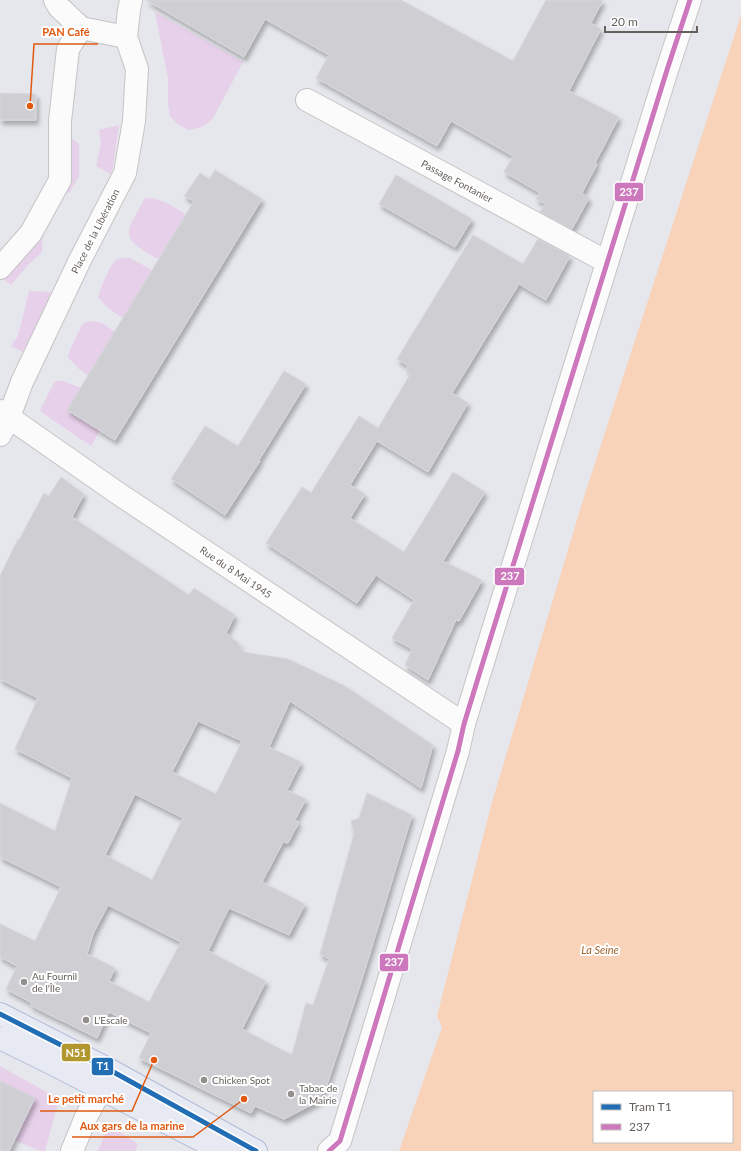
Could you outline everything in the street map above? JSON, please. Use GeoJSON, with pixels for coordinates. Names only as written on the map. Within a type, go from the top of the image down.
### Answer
{"type":"FeatureCollection","features":[{"type":"Feature","properties":{"kind":"main road"},"geometry":{"type":"LineString","coordinates":[[0,1014],[108,1069],[256,1151]]}},
{"type":"Feature","properties":{"kind":"main road"},"geometry":{"type":"LineString","coordinates":[[0,1038],[222,1151]]}},
{"type":"Feature","properties":{"kind":"street"},"geometry":{"type":"LineString","coordinates":[[55,0],[59,7],[81,28],[126,37],[129,10],[132,0]]}},
{"type":"Feature","properties":{"kind":"street"},"geometry":{"type":"LineString","coordinates":[[329,1151],[340,1140],[458,751],[464,724],[690,0]]}},
{"type":"Feature","properties":{"kind":"street"},"geometry":{"type":"LineString","coordinates":[[0,268],[31,233],[60,180],[60,121],[68,49],[81,28]]}},
{"type":"Feature","properties":{"kind":"street","name":"Place de la Libération"},"geometry":{"type":"LineString","coordinates":[[3,421],[80,260],[125,173],[134,121],[137,69],[126,37]]}},
{"type":"Feature","properties":{"kind":"street","name":"Passage Fontanier"},"geometry":{"type":"LineString","coordinates":[[307,100],[607,262]]}},
{"type":"Feature","properties":{"kind":"street","name":"Rue du 8 Mai 1945"},"geometry":{"type":"LineString","coordinates":[[3,421],[123,496],[464,724]]}},
{"type":"Feature","properties":{"kind":"street"},"geometry":{"type":"LineString","coordinates":[[72,1151],[86,1117],[101,1089]]}},
{"type":"Feature","properties":{"kind":"shaded area"},"geometry":{"type":"Polygon","coordinates":[[[155,12],[243,62],[212,120],[202,127],[189,130],[179,125],[170,116],[168,104],[168,79],[155,12]]]}},
{"type":"Feature","properties":{"kind":"shaded area"},"geometry":{"type":"Polygon","coordinates":[[[119,125],[111,174],[96,166],[101,144],[99,130],[119,125]]]}},
{"type":"Feature","properties":{"kind":"shaded area"},"geometry":{"type":"Polygon","coordinates":[[[69,136],[79,144],[79,176],[70,192],[61,196],[69,136]]]}},
{"type":"Feature","properties":{"kind":"shaded area"},"geometry":{"type":"Polygon","coordinates":[[[151,198],[169,204],[186,215],[158,259],[134,244],[129,235],[129,230],[133,219],[144,199],[151,198]]]}},
{"type":"Feature","properties":{"kind":"shaded area"},"geometry":{"type":"Polygon","coordinates":[[[43,225],[42,252],[27,266],[11,285],[2,278],[43,225]]]}},
{"type":"Feature","properties":{"kind":"shaded area"},"geometry":{"type":"Polygon","coordinates":[[[130,258],[152,270],[123,318],[109,309],[98,297],[110,267],[116,260],[130,258]]]}},
{"type":"Feature","properties":{"kind":"shaded area"},"geometry":{"type":"Polygon","coordinates":[[[29,291],[52,292],[23,352],[11,346],[18,336],[29,291]]]}},
{"type":"Feature","properties":{"kind":"shaded area"},"geometry":{"type":"Polygon","coordinates":[[[93,321],[104,324],[115,332],[89,376],[79,369],[68,357],[82,325],[86,322],[93,321]]]}},
{"type":"Feature","properties":{"kind":"shaded area"},"geometry":{"type":"Polygon","coordinates":[[[55,381],[63,381],[81,388],[67,410],[100,430],[91,446],[40,410],[55,381]]]}},
{"type":"Feature","properties":{"kind":"shaded area"},"geometry":{"type":"Polygon","coordinates":[[[0,1066],[59,1099],[45,1151],[41,1151],[14,1140],[35,1099],[0,1081],[0,1066]]]}},
{"type":"Feature","properties":{"kind":"shaded area"},"geometry":{"type":"Polygon","coordinates":[[[109,1125],[138,1144],[135,1151],[98,1151],[109,1125]]]}},
{"type":"Feature","properties":{"kind":"water","name":"La Seine"},"geometry":{"type":"Polygon","coordinates":[[[741,15],[741,1151],[399,1151],[442,1027],[437,1016],[492,802],[583,500],[741,15]]]}},
{"type":"Feature","properties":{"kind":"building"},"geometry":{"type":"Polygon","coordinates":[[[146,0],[401,0],[513,61],[546,0],[603,0],[591,23],[601,29],[569,91],[619,117],[595,163],[597,164],[582,193],[589,198],[572,229],[540,212],[545,204],[536,199],[540,193],[504,172],[513,156],[451,121],[437,146],[316,78],[329,55],[265,19],[244,57],[146,0]]]}},
{"type":"Feature","properties":{"kind":"building"},"geometry":{"type":"Polygon","coordinates":[[[0,93],[36,94],[36,120],[0,120],[0,93]]]}},
{"type":"Feature","properties":{"kind":"building"},"geometry":{"type":"Polygon","coordinates":[[[215,170],[262,199],[115,440],[67,410],[194,201],[184,196],[200,173],[209,179],[215,170]]]}},
{"type":"Feature","properties":{"kind":"building"},"geometry":{"type":"Polygon","coordinates":[[[396,175],[472,219],[455,247],[379,204],[396,175]]]}},
{"type":"Feature","properties":{"kind":"building"},"geometry":{"type":"Polygon","coordinates":[[[473,235],[523,264],[538,239],[570,256],[546,300],[519,284],[452,393],[468,403],[428,472],[377,441],[350,485],[365,494],[350,518],[404,552],[453,472],[485,492],[443,561],[482,580],[459,621],[456,620],[428,680],[405,665],[412,649],[392,638],[414,600],[376,575],[357,603],[266,543],[302,487],[311,493],[359,416],[378,428],[411,373],[406,369],[408,366],[397,359],[473,235]]]}},
{"type":"Feature","properties":{"kind":"building"},"geometry":{"type":"Polygon","coordinates":[[[284,371],[306,384],[259,460],[260,461],[225,515],[171,479],[205,426],[238,446],[284,371]]]}},
{"type":"Feature","properties":{"kind":"building"},"geometry":{"type":"Polygon","coordinates":[[[61,477],[84,494],[72,517],[189,595],[194,588],[235,615],[226,633],[238,643],[243,652],[288,659],[345,686],[433,745],[421,788],[290,701],[269,747],[301,762],[287,790],[306,799],[295,820],[299,822],[288,843],[283,842],[262,882],[305,904],[289,935],[229,908],[208,951],[266,981],[242,1029],[292,1055],[306,1003],[313,1005],[329,959],[320,954],[354,834],[351,821],[359,818],[367,793],[412,815],[363,976],[326,1088],[324,1088],[317,1102],[284,1119],[255,1106],[251,1113],[139,1058],[151,1033],[109,1012],[97,1038],[30,1005],[32,1003],[6,989],[17,966],[0,957],[0,924],[35,941],[61,887],[0,857],[0,803],[55,831],[72,778],[15,749],[38,698],[0,679],[0,576],[18,539],[19,540],[44,493],[49,496],[61,477]],[[198,721],[172,772],[216,794],[242,741],[198,721]],[[135,794],[105,855],[152,880],[183,818],[135,794]],[[108,905],[93,934],[87,954],[115,968],[109,981],[149,1002],[181,942],[108,905]]]}},
{"type":"Feature","properties":{"kind":"building"},"geometry":{"type":"Polygon","coordinates":[[[0,1081],[35,1098],[9,1151],[0,1151],[0,1081]]]}},
{"type":"Feature","properties":{"kind":"tram line","name":"T1"},"geometry":{"type":"LineString","coordinates":[[0,1014],[108,1069],[256,1151]]}},
{"type":"Feature","properties":{"kind":"transit line","name":"237"},"geometry":{"type":"LineString","coordinates":[[329,1151],[340,1141],[458,751],[464,724],[479,675],[690,0]]}},
{"type":"Feature","properties":{"kind":"transit line","name":"N51"},"geometry":{"type":"LineString","coordinates":[[0,1014],[108,1069],[256,1151]]}},
{"type":"Feature","properties":{"kind":"place","name":"PAN Café"},"geometry":{"type":"Point","coordinates":[30,106]}},
{"type":"Feature","properties":{"kind":"place","name":"Au Fournil de l'Île"},"geometry":{"type":"Point","coordinates":[24,982]}},
{"type":"Feature","properties":{"kind":"place","name":"L'Escale"},"geometry":{"type":"Point","coordinates":[86,1020]}},
{"type":"Feature","properties":{"kind":"place","name":"Le petit marché"},"geometry":{"type":"Point","coordinates":[154,1060]}},
{"type":"Feature","properties":{"kind":"place","name":"Chicken Spot"},"geometry":{"type":"Point","coordinates":[204,1080]}},
{"type":"Feature","properties":{"kind":"place","name":"Tabac de la Mairie"},"geometry":{"type":"Point","coordinates":[291,1094]}},
{"type":"Feature","properties":{"kind":"place","name":"Aux gars de la marine"},"geometry":{"type":"Point","coordinates":[244,1099]}}]}
